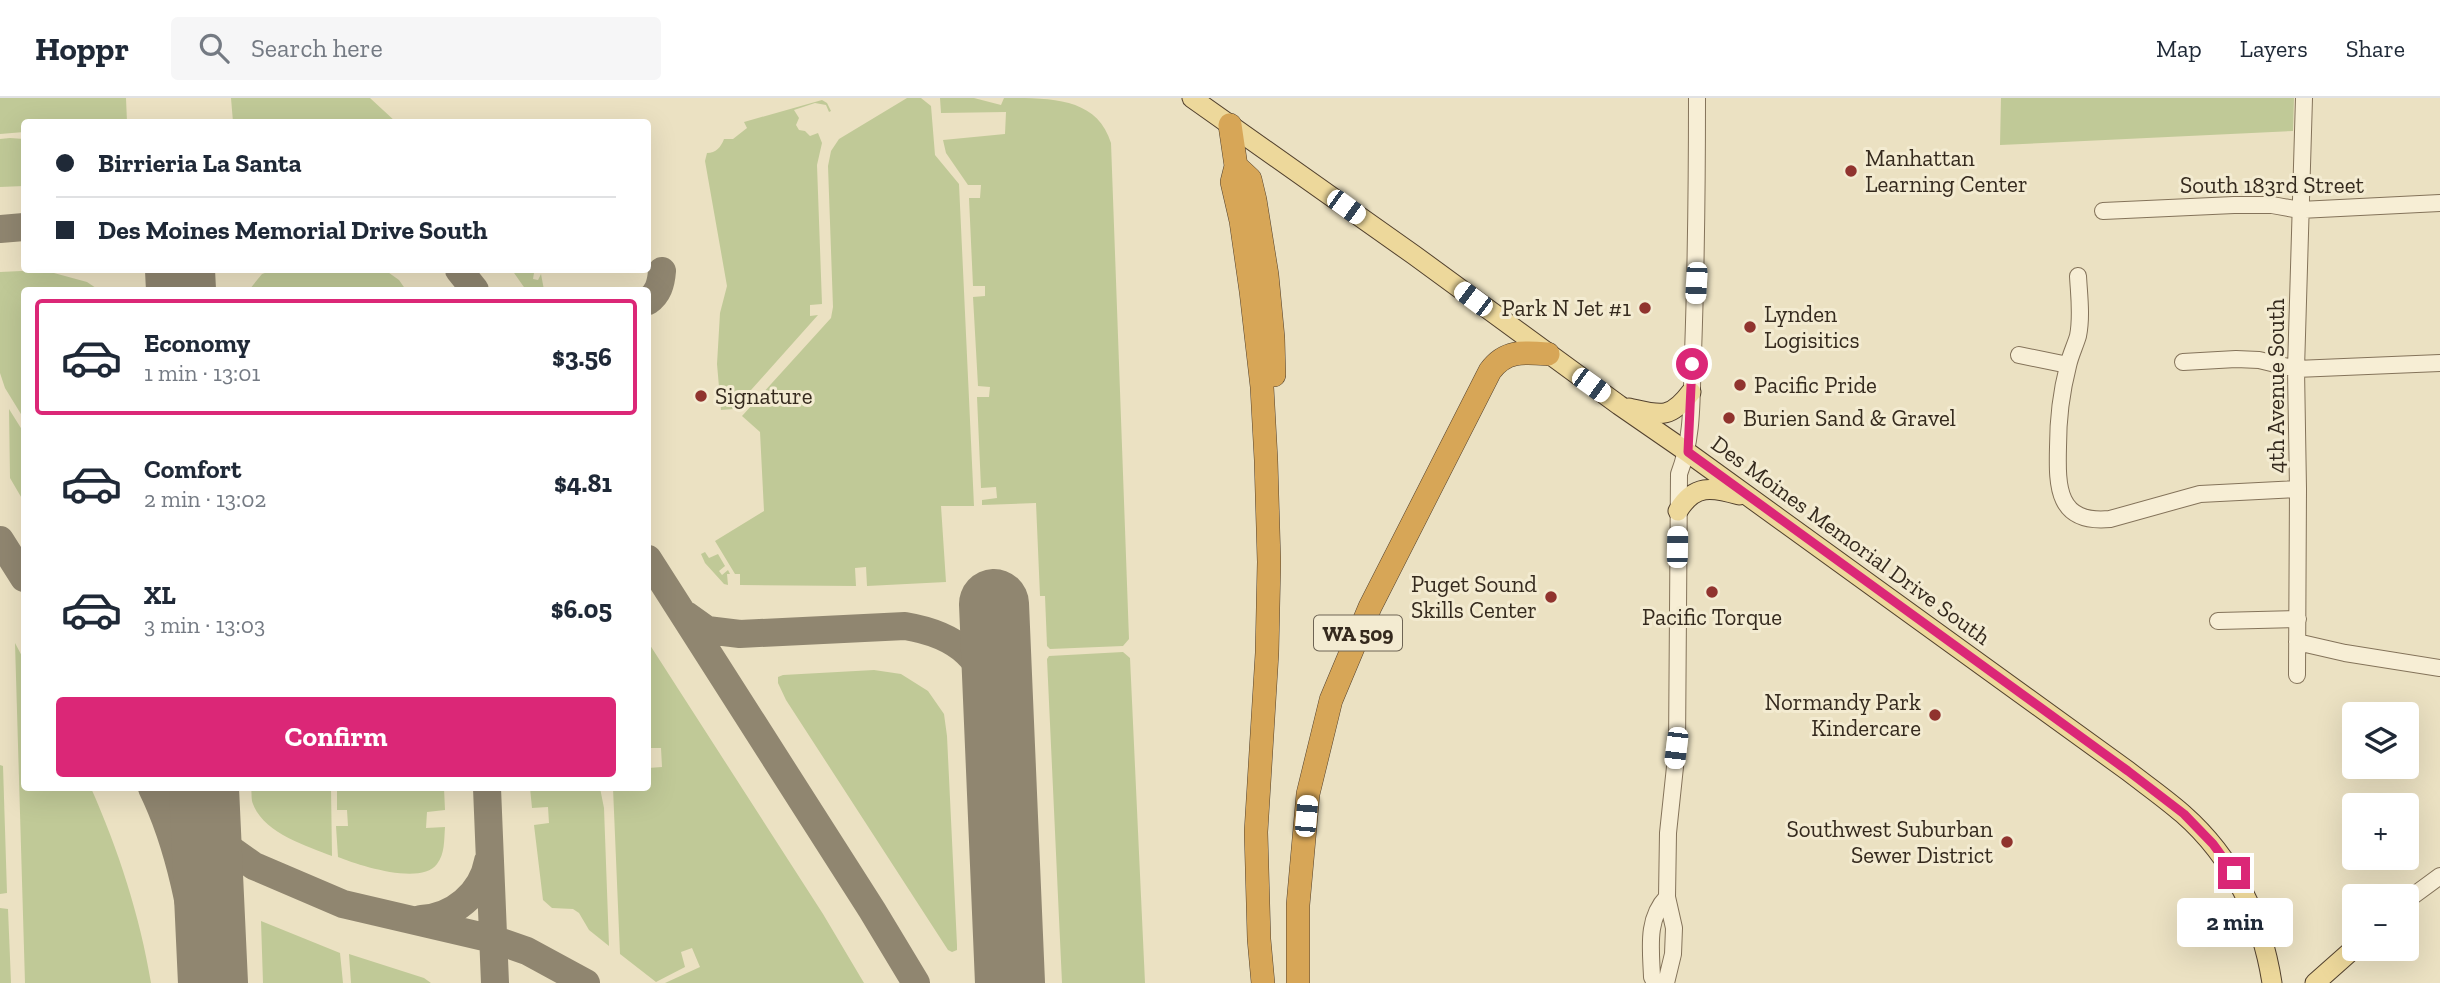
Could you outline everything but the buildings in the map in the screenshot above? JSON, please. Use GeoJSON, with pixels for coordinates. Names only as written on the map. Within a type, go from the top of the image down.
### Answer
{"type":"FeatureCollection","features":[{"type":"Feature","properties":{"kind":"highway"},"geometry":{"type":"LineString","coordinates":[[1230,125],[1236,166],[1232,182],[1241,221],[1255,321],[1266,473],[1269,562],[1267,653],[1256,832],[1257,904],[1263,983]]}},
{"type":"Feature","properties":{"kind":"highway"},"geometry":{"type":"LineString","coordinates":[[1236,166],[1250,179],[1255,200],[1267,275],[1273,338],[1279,617],[1267,859],[1274,983]]}},
{"type":"Feature","properties":{"kind":"highway","name":"WA 509"},"geometry":{"type":"LineString","coordinates":[[1298,983],[1298,905],[1308,794],[1331,700],[1370,607],[1490,371],[1499,360],[1511,354],[1548,354]]}},
{"type":"Feature","properties":{"kind":"main road","name":"Des Moines Memorial Drive South"},"geometry":{"type":"LineString","coordinates":[[1192,98],[1688,452],[2184,814],[2213,844],[2234,873],[2250,904],[2274,979]]}},
{"type":"Feature","properties":{"kind":"main road"},"geometry":{"type":"LineString","coordinates":[[1619,405],[1665,414],[1679,407],[1692,392]]}},
{"type":"Feature","properties":{"kind":"main road"},"geometry":{"type":"LineString","coordinates":[[1678,511],[1691,495],[1711,488],[1754,500]]}},
{"type":"Feature","properties":{"kind":"main road"},"geometry":{"type":"LineString","coordinates":[[2315,983],[2342,959]]}},
{"type":"Feature","properties":{"kind":"street"},"geometry":{"type":"LineString","coordinates":[[1666,983],[1674,928],[1667,897],[1668,833],[1676,748],[1679,474],[1688,452],[1692,392],[1696,283],[1697,98]]}},
{"type":"Feature","properties":{"kind":"street","name":"4th Avenue South"},"geometry":{"type":"LineString","coordinates":[[2297,675],[2296,369],[2304,98]]}},
{"type":"Feature","properties":{"kind":"street","name":"South 183rd Street"},"geometry":{"type":"LineString","coordinates":[[2104,211],[2234,205],[2272,205],[2300,210],[2440,204]]}},
{"type":"Feature","properties":{"kind":"street"},"geometry":{"type":"LineString","coordinates":[[2078,276],[2080,322],[2068,365],[2058,420],[2057,479],[2059,492],[2065,503],[2077,515],[2099,520],[2110,519],[2200,494],[2298,489]]}},
{"type":"Feature","properties":{"kind":"street"},"geometry":{"type":"LineString","coordinates":[[2019,355],[2068,365]]}},
{"type":"Feature","properties":{"kind":"street"},"geometry":{"type":"LineString","coordinates":[[2183,362],[2259,360],[2296,369],[2440,363]]}},
{"type":"Feature","properties":{"kind":"street"},"geometry":{"type":"LineString","coordinates":[[2218,621],[2298,619]]}},
{"type":"Feature","properties":{"kind":"street"},"geometry":{"type":"LineString","coordinates":[[2297,642],[2345,653],[2440,668]]}},
{"type":"Feature","properties":{"kind":"street"},"geometry":{"type":"LineString","coordinates":[[2419,891],[2440,876]]}},
{"type":"Feature","properties":{"kind":"street"},"geometry":{"type":"LineString","coordinates":[[1655,983],[1652,977],[1651,933],[1658,907],[1667,897]]}},
{"type":"Feature","properties":{"kind":"street"},"geometry":{"type":"LineString","coordinates":[[2326,983],[2343,961]]}},
{"type":"Feature","properties":{"kind":"green space"},"geometry":{"type":"Polygon","coordinates":[[[0,98],[126,98],[127,119],[21,119],[21,132],[0,134],[0,98]]]}},
{"type":"Feature","properties":{"kind":"green space"},"geometry":{"type":"Polygon","coordinates":[[[231,98],[370,98],[393,119],[233,119],[231,98]]]}},
{"type":"Feature","properties":{"kind":"green space"},"geometry":{"type":"Polygon","coordinates":[[[907,98],[921,98],[931,106],[935,155],[959,184],[974,506],[941,506],[946,582],[867,586],[866,567],[855,568],[856,586],[740,585],[740,574],[735,574],[715,541],[764,511],[760,432],[742,416],[831,318],[833,307],[828,166],[831,151],[839,139],[907,98]]]}},
{"type":"Feature","properties":{"kind":"green space"},"geometry":{"type":"Polygon","coordinates":[[[940,98],[974,98],[1001,105],[1004,98],[1056,100],[1084,109],[1095,117],[1111,143],[1129,639],[1123,646],[1050,649],[1047,646],[1045,596],[1040,596],[1036,503],[982,505],[982,500],[997,498],[996,487],[981,488],[977,397],[989,397],[990,387],[978,386],[973,297],[985,296],[985,286],[973,286],[969,198],[980,198],[981,185],[968,185],[946,153],[943,140],[1005,134],[1006,112],[941,113],[940,98]]]}},
{"type":"Feature","properties":{"kind":"green space"},"geometry":{"type":"Polygon","coordinates":[[[2001,98],[2294,98],[2293,131],[2000,145],[2001,98]]]}},
{"type":"Feature","properties":{"kind":"green space"},"geometry":{"type":"Polygon","coordinates":[[[822,100],[831,111],[829,112],[826,105],[815,103],[794,110],[799,118],[796,125],[799,130],[810,136],[818,133],[822,143],[817,165],[822,304],[810,305],[810,316],[818,315],[734,409],[721,410],[717,364],[720,313],[727,286],[705,161],[707,153],[718,149],[724,139],[733,139],[747,128],[744,122],[822,100]]]}},
{"type":"Feature","properties":{"kind":"green space"},"geometry":{"type":"Polygon","coordinates":[[[0,139],[21,139],[21,186],[0,187],[0,139]]]}},
{"type":"Feature","properties":{"kind":"green space"},"geometry":{"type":"Polygon","coordinates":[[[0,272],[54,273],[87,282],[94,287],[21,287],[21,414],[5,388],[0,373],[0,272]]]}},
{"type":"Feature","properties":{"kind":"green space"},"geometry":{"type":"Polygon","coordinates":[[[389,273],[404,287],[251,287],[262,274],[389,273]]]}},
{"type":"Feature","properties":{"kind":"green space"},"geometry":{"type":"Polygon","coordinates":[[[514,273],[534,273],[533,279],[538,280],[541,274],[543,287],[524,287],[514,273]]]}},
{"type":"Feature","properties":{"kind":"green space"},"geometry":{"type":"Polygon","coordinates":[[[9,409],[21,428],[21,497],[10,478],[9,409]]]}},
{"type":"Feature","properties":{"kind":"green space"},"geometry":{"type":"Polygon","coordinates":[[[705,552],[709,558],[718,554],[725,566],[719,571],[722,575],[728,570],[730,574],[727,574],[728,585],[705,563],[701,554],[705,552]]]}},
{"type":"Feature","properties":{"kind":"green space"},"geometry":{"type":"Polygon","coordinates":[[[15,643],[21,654],[21,791],[92,791],[127,883],[151,983],[25,983],[15,643]]]}},
{"type":"Feature","properties":{"kind":"green space"},"geometry":{"type":"Polygon","coordinates":[[[651,647],[823,914],[864,983],[665,983],[700,967],[692,948],[681,952],[685,967],[656,982],[620,954],[613,791],[651,791],[651,768],[662,767],[661,748],[651,748],[651,647]]]}},
{"type":"Feature","properties":{"kind":"green space"},"geometry":{"type":"Polygon","coordinates":[[[1123,652],[1130,658],[1145,983],[1062,983],[1047,659],[1049,656],[1123,652]]]}},
{"type":"Feature","properties":{"kind":"green space"},"geometry":{"type":"Polygon","coordinates":[[[874,670],[901,674],[928,691],[944,714],[957,945],[957,950],[952,952],[948,950],[786,700],[778,683],[778,677],[783,675],[874,670]]]}},
{"type":"Feature","properties":{"kind":"green space"},"geometry":{"type":"Polygon","coordinates":[[[0,765],[3,766],[7,893],[0,894],[0,765]]]}},
{"type":"Feature","properties":{"kind":"green space"},"geometry":{"type":"Polygon","coordinates":[[[251,791],[331,791],[332,856],[276,831],[266,823],[252,801],[251,791]]]}},
{"type":"Feature","properties":{"kind":"green space"},"geometry":{"type":"Polygon","coordinates":[[[337,791],[444,791],[445,810],[427,812],[426,828],[445,827],[440,860],[429,870],[404,874],[374,869],[338,857],[336,826],[348,826],[347,810],[337,810],[337,791]]]}},
{"type":"Feature","properties":{"kind":"green space"},"geometry":{"type":"Polygon","coordinates":[[[530,791],[601,791],[604,808],[609,946],[589,930],[579,913],[573,909],[552,908],[543,900],[534,825],[549,823],[548,807],[532,808],[530,791]]]}},
{"type":"Feature","properties":{"kind":"green space"},"geometry":{"type":"Polygon","coordinates":[[[0,908],[8,909],[11,983],[0,983],[0,908]]]}},
{"type":"Feature","properties":{"kind":"green space"},"geometry":{"type":"Polygon","coordinates":[[[261,921],[340,953],[343,983],[263,983],[261,921]]]}},
{"type":"Feature","properties":{"kind":"green space"},"geometry":{"type":"Polygon","coordinates":[[[349,954],[424,978],[431,983],[351,983],[349,954]]]}},
{"type":"Feature","properties":{"kind":"taxiway"},"geometry":{"type":"LineString","coordinates":[[0,229],[21,227]]}},
{"type":"Feature","properties":{"kind":"taxiway"},"geometry":{"type":"LineString","coordinates":[[651,298],[658,288],[662,271]]}},
{"type":"Feature","properties":{"kind":"taxiway"},"geometry":{"type":"LineString","coordinates":[[461,273],[473,287]]}},
{"type":"Feature","properties":{"kind":"taxiway"},"geometry":{"type":"LineString","coordinates":[[0,540],[21,573]]}},
{"type":"Feature","properties":{"kind":"taxiway"},"geometry":{"type":"LineString","coordinates":[[651,564],[916,983]]}},
{"type":"Feature","properties":{"kind":"taxiway"},"geometry":{"type":"LineString","coordinates":[[686,615],[707,630],[740,634],[905,626],[924,630],[955,643],[967,652],[985,677],[997,712]]}},
{"type":"Feature","properties":{"kind":"taxiway"},"geometry":{"type":"LineString","coordinates":[[153,791],[178,858],[190,908],[202,983]]}},
{"type":"Feature","properties":{"kind":"taxiway"},"geometry":{"type":"LineString","coordinates":[[166,791],[206,832],[254,866],[343,904],[493,939],[527,951],[586,983]]}},
{"type":"Feature","properties":{"kind":"taxiway"},"geometry":{"type":"LineString","coordinates":[[487,791],[495,983]]}},
{"type":"Feature","properties":{"kind":"taxiway"},"geometry":{"type":"LineString","coordinates":[[421,919],[444,914],[464,902],[480,884],[488,861]]}},
{"type":"Feature","properties":{"kind":"runway"},"geometry":{"type":"LineString","coordinates":[[180,273],[181,287]]}},
{"type":"Feature","properties":{"kind":"runway"},"geometry":{"type":"LineString","coordinates":[[994,604],[1010,983]]}},
{"type":"Feature","properties":{"kind":"runway"},"geometry":{"type":"LineString","coordinates":[[204,791],[213,983]]}},
{"type":"Feature","properties":{"kind":"place","name":"Manhattan Learning Center"},"geometry":{"type":"Point","coordinates":[1851,171]}},
{"type":"Feature","properties":{"kind":"place","name":"Park N Jet #1"},"geometry":{"type":"Point","coordinates":[1645,308]}},
{"type":"Feature","properties":{"kind":"place","name":"Lynden Logisitics"},"geometry":{"type":"Point","coordinates":[1750,327]}},
{"type":"Feature","properties":{"kind":"place","name":"Pacific Pride"},"geometry":{"type":"Point","coordinates":[1740,385]}},
{"type":"Feature","properties":{"kind":"place","name":"Signature"},"geometry":{"type":"Point","coordinates":[701,396]}},
{"type":"Feature","properties":{"kind":"place","name":"Burien Sand & Gravel"},"geometry":{"type":"Point","coordinates":[1729,418]}},
{"type":"Feature","properties":{"kind":"place","name":"Pacific Torque"},"geometry":{"type":"Point","coordinates":[1712,592]}},
{"type":"Feature","properties":{"kind":"place","name":"Puget Sound Skills Center"},"geometry":{"type":"Point","coordinates":[1551,597]}},
{"type":"Feature","properties":{"kind":"place","name":"Normandy Park Kindercare"},"geometry":{"type":"Point","coordinates":[1935,715]}},
{"type":"Feature","properties":{"kind":"place","name":"Southwest Suburban Sewer District"},"geometry":{"type":"Point","coordinates":[2007,842]}},
{"type":"Feature","properties":{"kind":"route"},"geometry":{"type":"LineString","coordinates":[[1692,364],[1688,452],[2184,814],[2213,844],[2234,873]]}}]}
